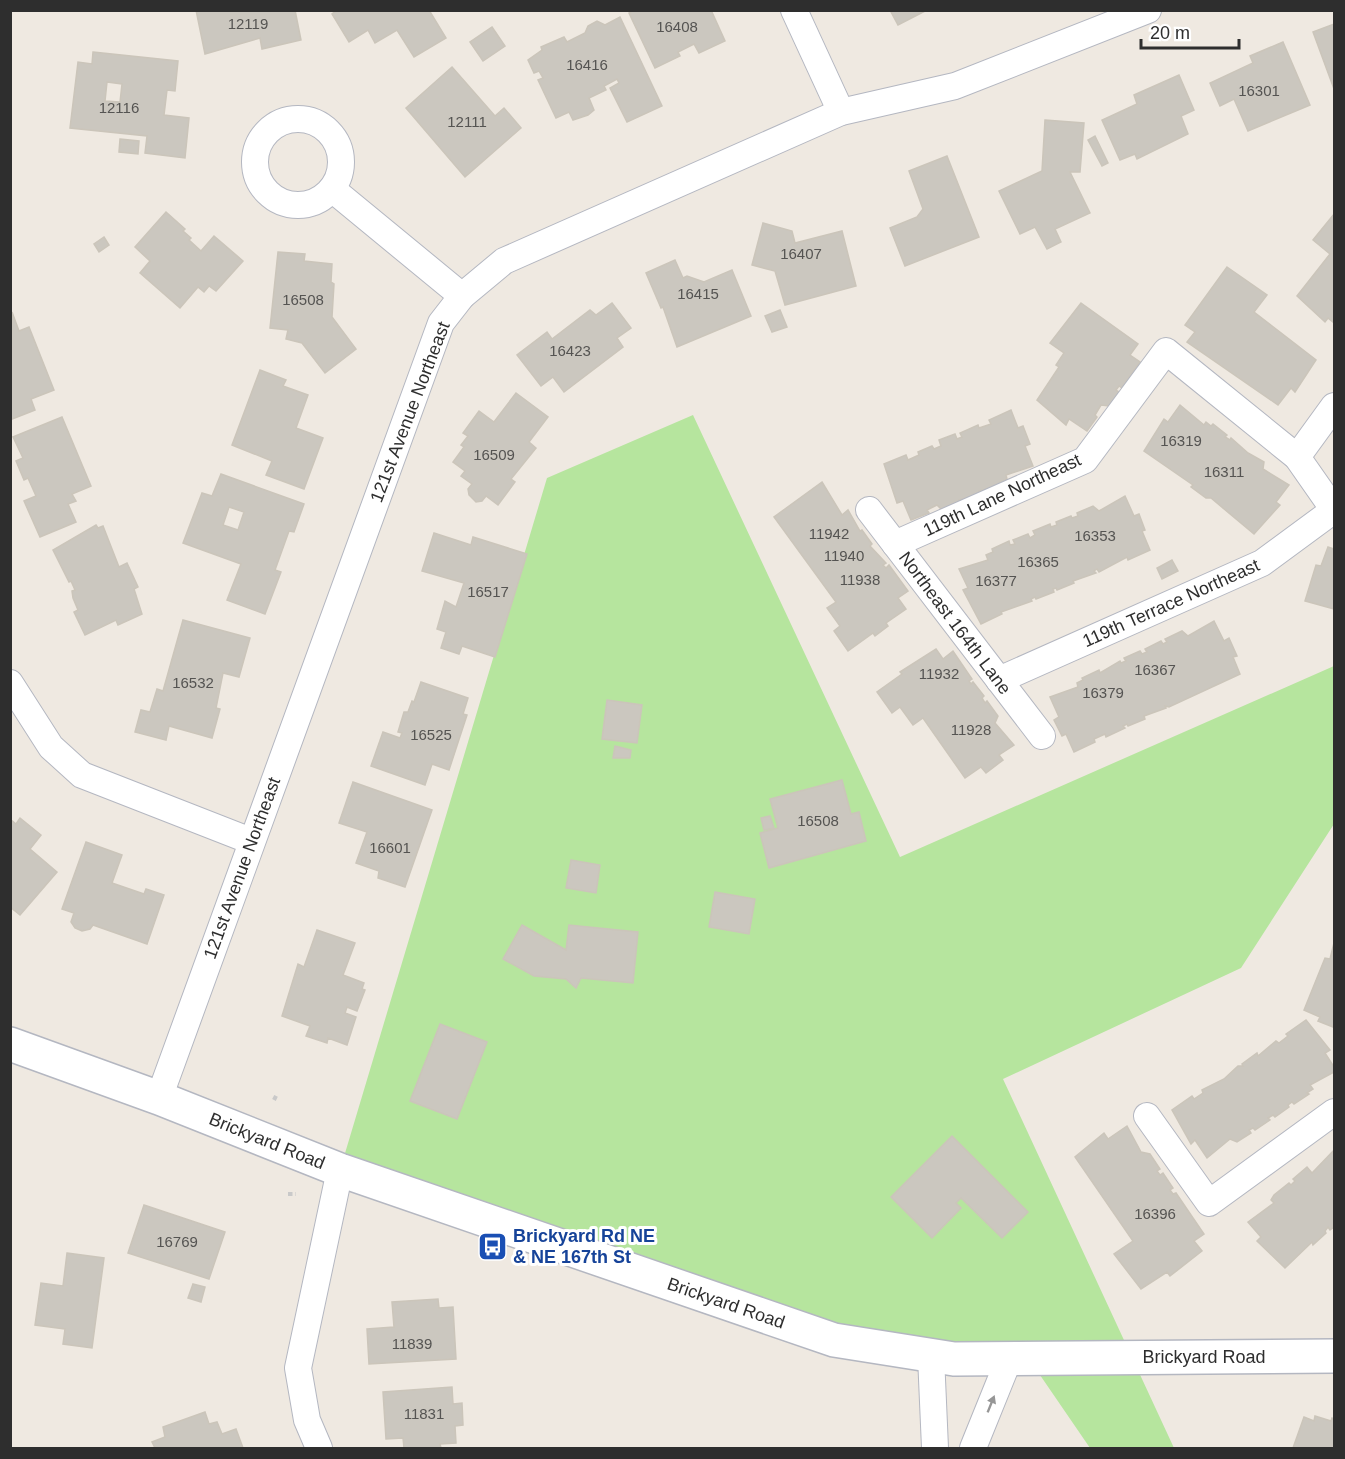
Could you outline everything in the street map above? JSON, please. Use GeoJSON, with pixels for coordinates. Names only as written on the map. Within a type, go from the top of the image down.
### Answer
{"type":"FeatureCollection","features":[{"type":"Feature","properties":{"kind":"street"},"geometry":{"type":"LineString","coordinates":[[794,10],[841,112]]}},
{"type":"Feature","properties":{"kind":"street","name":"121st Avenue Northeast"},"geometry":{"type":"LineString","coordinates":[[159,1098],[441,323],[462,296],[504,261],[841,112],[955,86],[1148,10]]}},
{"type":"Feature","properties":{"kind":"street"},"geometry":{"type":"LineString","coordinates":[[332,189],[462,296]]}},
{"type":"Feature","properties":{"kind":"street","name":"119th Lane Northeast"},"geometry":{"type":"LineString","coordinates":[[895,544],[1085,460],[1166,351],[1297,457]]}},
{"type":"Feature","properties":{"kind":"street"},"geometry":{"type":"LineString","coordinates":[[1334,510],[1297,457],[1335,406]]}},
{"type":"Feature","properties":{"kind":"street","name":"Northeast 164th Lane"},"geometry":{"type":"LineString","coordinates":[[869,510],[1042,736]]}},
{"type":"Feature","properties":{"kind":"street","name":"119th Terrace Northeast"},"geometry":{"type":"LineString","coordinates":[[999,680],[1262,563],[1334,510]]}},
{"type":"Feature","properties":{"kind":"street"},"geometry":{"type":"LineString","coordinates":[[10,683],[51,747],[82,774],[252,841]]}},
{"type":"Feature","properties":{"kind":"street","name":"Brickyard Road"},"geometry":{"type":"LineString","coordinates":[[10,1044],[159,1098],[340,1170],[834,1341],[954,1359],[1335,1356]]}},
{"type":"Feature","properties":{"kind":"street"},"geometry":{"type":"LineString","coordinates":[[1147,1116],[1209,1203],[1335,1112]]}},
{"type":"Feature","properties":{"kind":"street"},"geometry":{"type":"LineString","coordinates":[[320,1449],[307,1420],[298,1368],[340,1170]]}},
{"type":"Feature","properties":{"kind":"street"},"geometry":{"type":"LineString","coordinates":[[931,1356],[935,1449]]}},
{"type":"Feature","properties":{"kind":"street"},"geometry":{"type":"LineString","coordinates":[[973,1449],[1009,1359]]}},
{"type":"Feature","properties":{"kind":"path"},"geometry":{"type":"LineString","coordinates":[[274,1100],[277,1094]]}},
{"type":"Feature","properties":{"kind":"path"},"geometry":{"type":"LineString","coordinates":[[288,1194],[296,1194]]}},
{"type":"Feature","properties":{"kind":"green space"},"geometry":{"type":"Polygon","coordinates":[[[693,415],[900,857],[1334,666],[1334,824],[1241,968],[1003,1079],[1174,1448],[1090,1448],[1029,1359],[931,1356],[340,1170],[547,478],[693,415]]]}},
{"type":"Feature","properties":{"kind":"building"},"geometry":{"type":"Polygon","coordinates":[[[196,10],[295,10],[301,40],[262,49],[260,38],[205,54],[196,10]]]}},
{"type":"Feature","properties":{"kind":"building"},"geometry":{"type":"Polygon","coordinates":[[[337,10],[429,10],[446,38],[414,57],[397,30],[375,43],[368,30],[349,42],[332,14],[337,10]]]}},
{"type":"Feature","properties":{"kind":"building"},"geometry":{"type":"Polygon","coordinates":[[[634,10],[711,10],[725,41],[699,53],[694,44],[678,52],[680,56],[655,68],[629,13],[634,10]]]}},
{"type":"Feature","properties":{"kind":"building"},"geometry":{"type":"Polygon","coordinates":[[[890,10],[927,10],[898,25],[890,10]]]}},
{"type":"Feature","properties":{"kind":"building"},"geometry":{"type":"Polygon","coordinates":[[[620,17],[662,106],[627,122],[610,88],[619,83],[617,79],[604,86],[606,90],[589,98],[594,110],[588,115],[573,120],[569,112],[556,118],[538,80],[543,78],[539,71],[534,73],[528,60],[542,50],[541,47],[564,37],[567,42],[585,33],[588,26],[597,21],[605,25],[620,17]]]}},
{"type":"Feature","properties":{"kind":"building"},"geometry":{"type":"Polygon","coordinates":[[[1334,24],[1334,89],[1313,32],[1334,24]]]}},
{"type":"Feature","properties":{"kind":"building"},"geometry":{"type":"Polygon","coordinates":[[[492,27],[505,46],[483,61],[470,42],[492,27]]]}},
{"type":"Feature","properties":{"kind":"building"},"geometry":{"type":"Polygon","coordinates":[[[1283,42],[1310,105],[1248,131],[1234,99],[1220,106],[1210,83],[1253,63],[1250,56],[1283,42]]]}},
{"type":"Feature","properties":{"kind":"building"},"geometry":{"type":"Polygon","coordinates":[[[93,52],[178,61],[175,91],[167,90],[164,115],[189,118],[185,158],[145,153],[147,136],[70,128],[78,62],[92,64],[93,52]],[[107,82],[105,101],[120,102],[122,84],[107,82]]]}},
{"type":"Feature","properties":{"kind":"building"},"geometry":{"type":"Polygon","coordinates":[[[452,67],[495,116],[504,108],[521,128],[465,177],[406,108],[452,67]]]}},
{"type":"Feature","properties":{"kind":"building"},"geometry":{"type":"Polygon","coordinates":[[[1179,75],[1194,110],[1181,116],[1188,134],[1137,159],[1135,154],[1120,160],[1102,120],[1137,104],[1134,95],[1179,75]]]}},
{"type":"Feature","properties":{"kind":"building"},"geometry":{"type":"Polygon","coordinates":[[[1045,120],[1084,123],[1080,172],[1070,172],[1090,213],[1055,229],[1061,242],[1047,249],[1035,227],[1020,234],[999,191],[1042,171],[1045,120]]]}},
{"type":"Feature","properties":{"kind":"building"},"geometry":{"type":"Polygon","coordinates":[[[1095,136],[1108,163],[1102,166],[1088,140],[1095,136]]]}},
{"type":"Feature","properties":{"kind":"building"},"geometry":{"type":"Polygon","coordinates":[[[120,139],[139,141],[138,154],[119,152],[120,139]]]}},
{"type":"Feature","properties":{"kind":"building"},"geometry":{"type":"Polygon","coordinates":[[[947,156],[979,237],[905,266],[890,228],[917,217],[923,209],[909,171],[947,156]]]}},
{"type":"Feature","properties":{"kind":"building"},"geometry":{"type":"Polygon","coordinates":[[[166,212],[185,229],[183,231],[191,238],[189,240],[201,251],[214,236],[243,261],[216,291],[209,286],[204,292],[198,287],[180,308],[140,273],[150,261],[135,247],[166,212]]]}},
{"type":"Feature","properties":{"kind":"building"},"geometry":{"type":"Polygon","coordinates":[[[1334,214],[1334,323],[1328,318],[1325,322],[1297,296],[1330,254],[1313,240],[1334,214]]]}},
{"type":"Feature","properties":{"kind":"building"},"geometry":{"type":"Polygon","coordinates":[[[763,223],[792,231],[795,243],[842,231],[856,286],[785,305],[775,271],[752,265],[763,223]]]}},
{"type":"Feature","properties":{"kind":"building"},"geometry":{"type":"Polygon","coordinates":[[[104,237],[109,245],[99,252],[94,244],[104,237]]]}},
{"type":"Feature","properties":{"kind":"building"},"geometry":{"type":"Polygon","coordinates":[[[278,252],[305,254],[304,261],[332,264],[331,282],[334,284],[332,317],[356,349],[325,373],[302,343],[286,339],[288,330],[270,328],[278,252]]]}},
{"type":"Feature","properties":{"kind":"building"},"geometry":{"type":"Polygon","coordinates":[[[675,260],[683,278],[687,276],[704,282],[732,270],[751,316],[677,347],[663,307],[661,308],[646,273],[675,260]]]}},
{"type":"Feature","properties":{"kind":"building"},"geometry":{"type":"Polygon","coordinates":[[[1227,267],[1267,295],[1254,312],[1316,360],[1295,392],[1291,388],[1278,405],[1187,342],[1195,332],[1185,325],[1227,267]]]}},
{"type":"Feature","properties":{"kind":"building"},"geometry":{"type":"Polygon","coordinates":[[[612,303],[631,328],[617,338],[623,347],[564,392],[553,377],[541,386],[517,355],[547,332],[552,339],[590,310],[596,315],[612,303]]]}},
{"type":"Feature","properties":{"kind":"building"},"geometry":{"type":"Polygon","coordinates":[[[1081,303],[1138,344],[1130,355],[1140,362],[1122,388],[1119,386],[1116,390],[1119,392],[1109,406],[1101,405],[1095,415],[1097,417],[1087,431],[1069,419],[1066,425],[1037,400],[1059,367],[1056,365],[1064,353],[1050,343],[1081,303]]]}},
{"type":"Feature","properties":{"kind":"building"},"geometry":{"type":"Polygon","coordinates":[[[780,310],[787,327],[772,332],[765,316],[780,310]]]}},
{"type":"Feature","properties":{"kind":"building"},"geometry":{"type":"Polygon","coordinates":[[[12,312],[19,331],[29,327],[54,390],[31,399],[35,410],[10,420],[12,312]]]}},
{"type":"Feature","properties":{"kind":"building"},"geometry":{"type":"Polygon","coordinates":[[[260,370],[286,380],[283,386],[308,395],[296,428],[323,438],[304,489],[266,475],[272,461],[232,445],[260,370]]]}},
{"type":"Feature","properties":{"kind":"building"},"geometry":{"type":"Polygon","coordinates":[[[516,393],[548,417],[529,442],[536,448],[511,479],[515,482],[498,505],[486,496],[482,501],[476,502],[469,495],[468,489],[472,484],[461,476],[465,471],[453,462],[464,447],[461,445],[468,436],[463,433],[479,411],[494,422],[516,393]]]}},
{"type":"Feature","properties":{"kind":"building"},"geometry":{"type":"Polygon","coordinates":[[[1180,405],[1204,425],[1206,422],[1211,426],[1213,424],[1227,435],[1225,437],[1230,440],[1231,438],[1248,453],[1264,462],[1263,469],[1289,485],[1276,502],[1280,505],[1254,534],[1211,498],[1206,498],[1191,487],[1193,485],[1144,451],[1164,419],[1168,422],[1180,405]]]}},
{"type":"Feature","properties":{"kind":"building"},"geometry":{"type":"Polygon","coordinates":[[[1011,410],[1018,428],[1023,426],[1030,444],[1025,446],[1033,466],[1006,475],[1007,479],[1000,482],[1002,485],[979,491],[980,494],[959,500],[960,503],[942,510],[937,505],[927,510],[929,513],[911,520],[903,501],[897,503],[884,464],[906,455],[908,460],[919,455],[918,452],[932,446],[934,449],[941,446],[939,440],[955,434],[957,439],[962,437],[960,433],[978,425],[979,428],[991,424],[989,420],[1011,410]]]}},
{"type":"Feature","properties":{"kind":"building"},"geometry":{"type":"Polygon","coordinates":[[[62,417],[91,486],[72,494],[76,501],[68,504],[76,522],[40,537],[24,501],[36,496],[28,478],[24,480],[16,461],[23,458],[13,437],[62,417]]]}},
{"type":"Feature","properties":{"kind":"building"},"geometry":{"type":"Polygon","coordinates":[[[221,474],[304,504],[294,532],[289,531],[275,570],[281,572],[265,614],[227,600],[241,564],[183,543],[202,493],[212,496],[221,474]],[[229,507],[223,525],[238,530],[244,512],[229,507]]]}},
{"type":"Feature","properties":{"kind":"building"},"geometry":{"type":"Polygon","coordinates":[[[822,482],[842,515],[848,510],[860,531],[862,530],[872,544],[870,546],[886,563],[883,565],[886,568],[889,565],[908,591],[898,598],[906,609],[886,623],[888,626],[875,636],[873,633],[848,651],[834,631],[840,626],[827,608],[836,602],[774,517],[822,482]]]}},
{"type":"Feature","properties":{"kind":"building"},"geometry":{"type":"Polygon","coordinates":[[[1125,496],[1134,516],[1139,514],[1145,530],[1142,531],[1150,550],[1128,560],[1127,557],[1099,572],[1097,569],[1094,571],[1096,573],[1001,612],[1002,614],[981,624],[963,590],[968,588],[959,569],[988,560],[986,555],[993,552],[992,549],[1009,541],[1010,545],[1015,544],[1013,540],[1028,534],[1030,538],[1035,535],[1033,531],[1050,524],[1051,527],[1057,525],[1056,522],[1071,516],[1072,518],[1078,516],[1077,513],[1093,506],[1099,511],[1125,496]]]}},
{"type":"Feature","properties":{"kind":"building"},"geometry":{"type":"Polygon","coordinates":[[[96,525],[98,528],[103,526],[119,567],[127,563],[138,587],[134,589],[142,614],[118,625],[116,620],[85,635],[74,612],[78,610],[73,598],[72,591],[75,590],[53,550],[96,525]]]}},
{"type":"Feature","properties":{"kind":"building"},"geometry":{"type":"Polygon","coordinates":[[[434,533],[471,545],[473,537],[527,554],[495,657],[462,646],[459,654],[441,648],[446,632],[437,629],[445,601],[456,607],[464,583],[422,571],[434,533]]]}},
{"type":"Feature","properties":{"kind":"building"},"geometry":{"type":"Polygon","coordinates":[[[1328,547],[1334,549],[1334,609],[1305,601],[1316,565],[1321,566],[1328,547]]]}},
{"type":"Feature","properties":{"kind":"building"},"geometry":{"type":"Polygon","coordinates":[[[1172,560],[1178,571],[1162,579],[1157,568],[1172,560]]]}},
{"type":"Feature","properties":{"kind":"building"},"geometry":{"type":"Polygon","coordinates":[[[183,620],[250,638],[239,677],[223,673],[216,708],[220,709],[212,738],[169,726],[166,740],[135,732],[141,710],[150,712],[157,689],[163,691],[183,620]]]}},
{"type":"Feature","properties":{"kind":"building"},"geometry":{"type":"Polygon","coordinates":[[[1214,621],[1224,641],[1229,638],[1237,656],[1233,657],[1240,674],[1169,707],[1165,706],[1166,708],[1144,716],[1145,719],[1128,726],[1127,724],[1123,726],[1125,728],[1106,737],[1105,734],[1094,739],[1095,742],[1074,752],[1066,734],[1062,736],[1054,720],[1059,717],[1050,697],[1078,687],[1077,683],[1083,680],[1082,678],[1099,670],[1100,673],[1120,661],[1121,663],[1126,661],[1124,658],[1140,651],[1142,654],[1147,652],[1145,649],[1161,641],[1163,644],[1167,642],[1165,639],[1182,631],[1188,636],[1214,621]]]}},
{"type":"Feature","properties":{"kind":"building"},"geometry":{"type":"Polygon","coordinates":[[[936,649],[943,659],[953,651],[972,679],[969,681],[971,684],[973,682],[984,696],[982,698],[985,703],[987,701],[998,716],[995,723],[1014,745],[999,755],[1003,760],[986,773],[981,767],[965,778],[923,718],[913,725],[900,707],[892,713],[877,692],[902,674],[900,672],[936,649]]]}},
{"type":"Feature","properties":{"kind":"building"},"geometry":{"type":"Polygon","coordinates":[[[421,682],[468,698],[463,714],[467,715],[449,770],[432,764],[425,785],[371,766],[383,732],[400,738],[402,733],[398,732],[404,712],[408,712],[412,701],[414,702],[421,682]]]}},
{"type":"Feature","properties":{"kind":"building"},"geometry":{"type":"Polygon","coordinates":[[[607,700],[642,705],[637,743],[602,739],[607,700]]]}},
{"type":"Feature","properties":{"kind":"building"},"geometry":{"type":"Polygon","coordinates":[[[615,746],[631,750],[630,758],[613,758],[615,746]]]}},
{"type":"Feature","properties":{"kind":"building"},"geometry":{"type":"Polygon","coordinates":[[[842,780],[851,814],[859,812],[866,841],[769,868],[760,833],[778,828],[770,799],[842,780]]]}},
{"type":"Feature","properties":{"kind":"building"},"geometry":{"type":"Polygon","coordinates":[[[353,782],[432,810],[405,887],[378,878],[379,871],[356,863],[367,832],[339,823],[353,782]]]}},
{"type":"Feature","properties":{"kind":"building"},"geometry":{"type":"Polygon","coordinates":[[[770,816],[774,828],[764,830],[761,818],[770,816]]]}},
{"type":"Feature","properties":{"kind":"building"},"geometry":{"type":"Polygon","coordinates":[[[20,818],[41,835],[30,849],[57,872],[20,915],[10,907],[10,819],[16,824],[20,818]]]}},
{"type":"Feature","properties":{"kind":"building"},"geometry":{"type":"Polygon","coordinates":[[[86,842],[122,855],[112,883],[144,894],[146,889],[164,895],[147,944],[93,925],[90,929],[82,931],[75,928],[71,922],[74,913],[62,909],[86,842]]]}},
{"type":"Feature","properties":{"kind":"building"},"geometry":{"type":"Polygon","coordinates":[[[571,860],[600,865],[596,893],[566,888],[571,860]]]}},
{"type":"Feature","properties":{"kind":"building"},"geometry":{"type":"Polygon","coordinates":[[[715,892],[755,899],[749,934],[709,927],[715,892]]]}},
{"type":"Feature","properties":{"kind":"building"},"geometry":{"type":"Polygon","coordinates":[[[522,925],[566,950],[569,925],[638,932],[633,983],[581,978],[576,988],[566,979],[534,976],[503,959],[522,925]]]}},
{"type":"Feature","properties":{"kind":"building"},"geometry":{"type":"Polygon","coordinates":[[[317,930],[355,943],[343,975],[364,983],[362,989],[365,990],[357,1011],[347,1007],[345,1013],[356,1017],[347,1045],[328,1038],[327,1043],[306,1036],[310,1026],[282,1016],[298,964],[304,967],[317,930]]]}},
{"type":"Feature","properties":{"kind":"building"},"geometry":{"type":"Polygon","coordinates":[[[1334,943],[1333,1027],[1318,1021],[1320,1017],[1304,1010],[1325,958],[1330,959],[1334,943]]]}},
{"type":"Feature","properties":{"kind":"building"},"geometry":{"type":"Polygon","coordinates":[[[1306,1020],[1330,1050],[1325,1053],[1334,1067],[1334,1072],[1310,1085],[1313,1089],[1307,1093],[1309,1094],[1294,1104],[1292,1102],[1275,1117],[1273,1115],[1268,1118],[1270,1120],[1255,1130],[1253,1128],[1249,1130],[1251,1133],[1237,1142],[1230,1139],[1207,1158],[1195,1140],[1191,1144],[1172,1110],[1192,1096],[1194,1099],[1203,1093],[1202,1090],[1224,1079],[1238,1066],[1243,1066],[1242,1064],[1257,1053],[1258,1056],[1276,1041],[1279,1043],[1288,1036],[1286,1034],[1306,1020]]]}},
{"type":"Feature","properties":{"kind":"building"},"geometry":{"type":"Polygon","coordinates":[[[440,1024],[487,1042],[457,1119],[410,1101],[440,1024]]]}},
{"type":"Feature","properties":{"kind":"building"},"geometry":{"type":"Polygon","coordinates":[[[1127,1126],[1141,1152],[1150,1154],[1160,1169],[1157,1171],[1160,1175],[1163,1173],[1173,1188],[1170,1190],[1173,1194],[1176,1193],[1204,1234],[1194,1241],[1202,1251],[1170,1276],[1167,1272],[1141,1289],[1114,1254],[1133,1241],[1075,1157],[1104,1133],[1108,1139],[1127,1126]]]}},
{"type":"Feature","properties":{"kind":"building"},"geometry":{"type":"Polygon","coordinates":[[[952,1136],[1028,1212],[1002,1238],[961,1198],[956,1203],[961,1208],[932,1238],[891,1197],[952,1136]]]}},
{"type":"Feature","properties":{"kind":"building"},"geometry":{"type":"Polygon","coordinates":[[[1334,1150],[1334,1227],[1330,1230],[1328,1227],[1326,1233],[1313,1245],[1312,1242],[1285,1268],[1257,1241],[1261,1237],[1248,1222],[1274,1203],[1271,1200],[1274,1195],[1289,1183],[1291,1185],[1295,1181],[1293,1179],[1307,1167],[1312,1173],[1334,1150]]]}},
{"type":"Feature","properties":{"kind":"building"},"geometry":{"type":"Polygon","coordinates":[[[144,1205],[225,1232],[209,1279],[128,1253],[144,1205]]]}},
{"type":"Feature","properties":{"kind":"building"},"geometry":{"type":"Polygon","coordinates":[[[67,1253],[104,1258],[92,1348],[63,1344],[65,1329],[35,1325],[41,1283],[63,1286],[67,1253]]]}},
{"type":"Feature","properties":{"kind":"building"},"geometry":{"type":"Polygon","coordinates":[[[193,1284],[205,1287],[201,1302],[188,1298],[193,1284]]]}},
{"type":"Feature","properties":{"kind":"building"},"geometry":{"type":"Polygon","coordinates":[[[438,1299],[439,1308],[453,1307],[456,1359],[369,1364],[367,1329],[394,1327],[392,1302],[438,1299]]]}},
{"type":"Feature","properties":{"kind":"building"},"geometry":{"type":"Polygon","coordinates":[[[452,1387],[453,1404],[462,1403],[463,1425],[455,1426],[456,1443],[440,1444],[441,1448],[404,1448],[403,1438],[386,1439],[383,1392],[452,1387]]]}},
{"type":"Feature","properties":{"kind":"building"},"geometry":{"type":"Polygon","coordinates":[[[205,1412],[209,1424],[217,1422],[222,1434],[236,1429],[243,1448],[155,1448],[152,1442],[165,1437],[163,1427],[205,1412]]]}},
{"type":"Feature","properties":{"kind":"building"},"geometry":{"type":"Polygon","coordinates":[[[1315,1416],[1331,1421],[1332,1418],[1334,1419],[1334,1448],[1293,1448],[1304,1417],[1314,1421],[1315,1416]]]}},
{"type":"Feature","properties":{"kind":"place","name":"Brickyard Rd NE & NE 167th St"},"geometry":{"type":"Point","coordinates":[492,1246]}}]}
